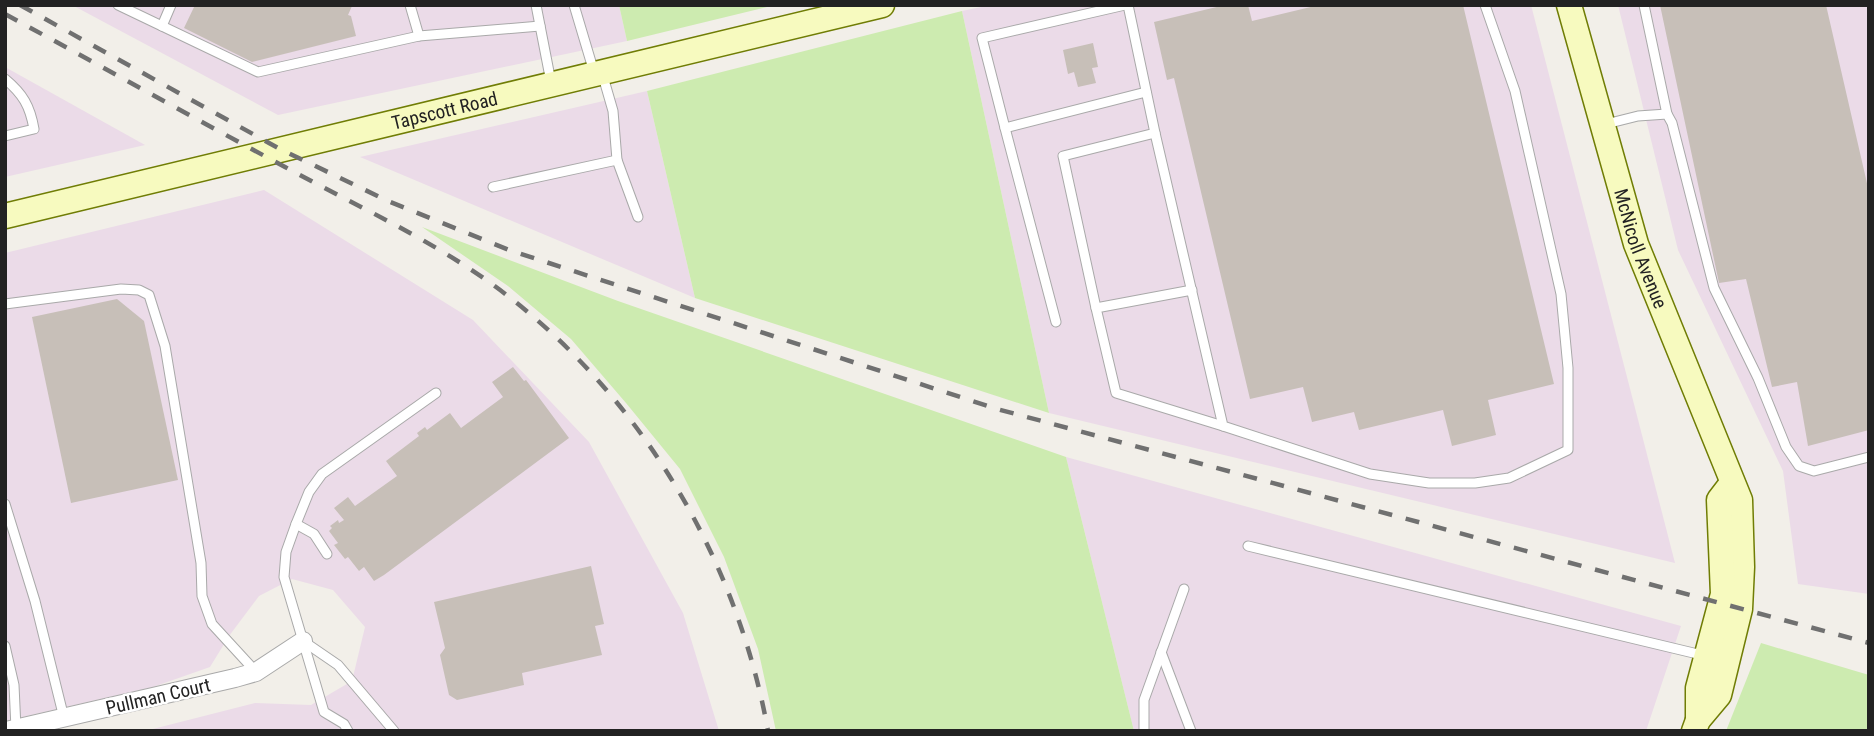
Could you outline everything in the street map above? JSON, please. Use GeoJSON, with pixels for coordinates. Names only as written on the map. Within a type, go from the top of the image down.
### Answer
{"type":"FeatureCollection","features":[{"type":"Feature","properties":{"kind":"main road","name":"Tapscott Road"},"geometry":{"type":"LineString","coordinates":[[5,216],[882,5]]}},
{"type":"Feature","properties":{"kind":"main road","name":"McNicoll Avenue"},"geometry":{"type":"LineString","coordinates":[[1569,5],[1636,244],[1740,500],[1740,609],[1719,695],[1696,725]]}},
{"type":"Feature","properties":{"kind":"main road","name":"McNicoll Avenue"},"geometry":{"type":"LineString","coordinates":[[1696,725],[1698,688],[1723,594],[1719,500],[1731,483]]}},
{"type":"Feature","properties":{"kind":"street","name":"Pullman Court"},"geometry":{"type":"LineString","coordinates":[[11,730],[256,672],[303,641]]}},
{"type":"Feature","properties":{"kind":"lane"},"geometry":{"type":"LineString","coordinates":[[118,5],[258,72],[419,36],[540,26]]}},
{"type":"Feature","properties":{"kind":"lane"},"geometry":{"type":"LineString","coordinates":[[162,26],[171,5]]}},
{"type":"Feature","properties":{"kind":"lane"},"geometry":{"type":"LineString","coordinates":[[410,5],[419,36]]}},
{"type":"Feature","properties":{"kind":"lane"},"geometry":{"type":"LineString","coordinates":[[536,5],[552,84]]}},
{"type":"Feature","properties":{"kind":"lane"},"geometry":{"type":"LineString","coordinates":[[574,5],[614,111],[617,160],[638,217]]}},
{"type":"Feature","properties":{"kind":"lane"},"geometry":{"type":"LineString","coordinates":[[1056,322],[982,38],[1127,5],[1223,426]]}},
{"type":"Feature","properties":{"kind":"lane"},"geometry":{"type":"LineString","coordinates":[[1155,133],[1063,156],[1116,393],[1370,474],[1429,483],[1475,483],[1509,478],[1568,450],[1568,368],[1561,294],[1515,91],[1485,5]]}},
{"type":"Feature","properties":{"kind":"lane"},"geometry":{"type":"LineString","coordinates":[[1644,5],[1667,114],[1672,123],[1714,288],[1758,378],[1786,447],[1799,466],[1814,471],[1869,457]]}},
{"type":"Feature","properties":{"kind":"lane"},"geometry":{"type":"LineString","coordinates":[[5,79],[22,94],[31,110],[34,129],[5,136]]}},
{"type":"Feature","properties":{"kind":"lane"},"geometry":{"type":"LineString","coordinates":[[1005,128],[1146,92]]}},
{"type":"Feature","properties":{"kind":"lane"},"geometry":{"type":"LineString","coordinates":[[1602,125],[1638,116],[1667,114]]}},
{"type":"Feature","properties":{"kind":"lane"},"geometry":{"type":"LineString","coordinates":[[493,187],[617,160]]}},
{"type":"Feature","properties":{"kind":"lane"},"geometry":{"type":"LineString","coordinates":[[5,304],[121,289],[139,290],[149,295],[167,360],[201,563],[202,596],[212,624],[256,672]]}},
{"type":"Feature","properties":{"kind":"lane"},"geometry":{"type":"LineString","coordinates":[[1096,308],[1192,290]]}},
{"type":"Feature","properties":{"kind":"lane"},"geometry":{"type":"LineString","coordinates":[[348,731],[344,724],[324,712],[284,577],[286,552],[309,492],[321,474],[436,393]]}},
{"type":"Feature","properties":{"kind":"lane"},"geometry":{"type":"LineString","coordinates":[[5,504],[35,601],[64,718]]}},
{"type":"Feature","properties":{"kind":"lane"},"geometry":{"type":"LineString","coordinates":[[296,524],[314,534],[327,554]]}},
{"type":"Feature","properties":{"kind":"lane"},"geometry":{"type":"LineString","coordinates":[[1248,546],[1707,656]]}},
{"type":"Feature","properties":{"kind":"lane"},"geometry":{"type":"LineString","coordinates":[[1144,731],[1144,700],[1184,589]]}},
{"type":"Feature","properties":{"kind":"lane"},"geometry":{"type":"LineString","coordinates":[[303,641],[338,665],[394,731]]}},
{"type":"Feature","properties":{"kind":"lane"},"geometry":{"type":"LineString","coordinates":[[5,646],[10,686],[11,730]]}},
{"type":"Feature","properties":{"kind":"lane"},"geometry":{"type":"LineString","coordinates":[[1161,652],[1191,731]]}},
{"type":"Feature","properties":{"kind":"shaded area"},"geometry":{"type":"Polygon","coordinates":[[[72,5],[619,5],[627,41],[278,115],[72,5]]]}},
{"type":"Feature","properties":{"kind":"shaded area"},"geometry":{"type":"Polygon","coordinates":[[[991,5],[1531,5],[1675,563],[1049,413],[962,11],[991,5]]]}},
{"type":"Feature","properties":{"kind":"shaded area"},"geometry":{"type":"Polygon","coordinates":[[[1618,5],[1869,5],[1869,594],[1798,584],[1783,471],[1678,250],[1618,5]]]}},
{"type":"Feature","properties":{"kind":"shaded area"},"geometry":{"type":"Polygon","coordinates":[[[5,67],[145,145],[5,177],[5,67]]]}},
{"type":"Feature","properties":{"kind":"shaded area"},"geometry":{"type":"Polygon","coordinates":[[[647,91],[695,298],[360,157],[647,91]]]}},
{"type":"Feature","properties":{"kind":"shaded area"},"geometry":{"type":"Polygon","coordinates":[[[264,190],[473,320],[589,442],[683,613],[719,731],[145,731],[255,703],[311,705],[352,681],[365,627],[333,590],[292,579],[259,596],[210,667],[153,687],[5,721],[5,253],[264,190]]]}},
{"type":"Feature","properties":{"kind":"shaded area"},"geometry":{"type":"Polygon","coordinates":[[[1066,457],[1681,626],[1646,731],[1134,731],[1066,457]]]}},
{"type":"Feature","properties":{"kind":"green space"},"geometry":{"type":"Polygon","coordinates":[[[619,5],[775,5],[627,41],[619,5]]]}},
{"type":"Feature","properties":{"kind":"green space"},"geometry":{"type":"Polygon","coordinates":[[[962,11],[1049,413],[695,298],[647,91],[962,11]]]}},
{"type":"Feature","properties":{"kind":"green space"},"geometry":{"type":"Polygon","coordinates":[[[422,227],[618,301],[1066,457],[1134,731],[776,731],[758,649],[724,557],[680,469],[571,339],[508,286],[422,227]]]}},
{"type":"Feature","properties":{"kind":"green space"},"geometry":{"type":"Polygon","coordinates":[[[1761,643],[1869,675],[1869,731],[1726,731],[1761,643]]]}},
{"type":"Feature","properties":{"kind":"building"},"geometry":{"type":"Polygon","coordinates":[[[195,5],[362,6],[352,6],[348,15],[351,16],[356,36],[252,62],[184,28],[195,5]]]}},
{"type":"Feature","properties":{"kind":"building"},"geometry":{"type":"Polygon","coordinates":[[[1225,5],[1248,5],[1252,21],[1319,5],[1463,5],[1554,384],[1488,400],[1496,435],[1452,446],[1443,410],[1359,430],[1354,412],[1312,422],[1303,387],[1250,399],[1174,78],[1167,80],[1154,22],[1225,5]]]}},
{"type":"Feature","properties":{"kind":"building"},"geometry":{"type":"Polygon","coordinates":[[[1660,5],[1826,5],[1869,192],[1869,430],[1808,446],[1797,382],[1772,387],[1746,279],[1719,283],[1660,5]]]}},
{"type":"Feature","properties":{"kind":"building"},"geometry":{"type":"Polygon","coordinates":[[[1093,43],[1098,67],[1092,68],[1096,83],[1078,87],[1074,72],[1068,74],[1063,50],[1093,43]]]}},
{"type":"Feature","properties":{"kind":"building"},"geometry":{"type":"Polygon","coordinates":[[[117,299],[144,321],[178,480],[71,503],[32,317],[117,299]]]}},
{"type":"Feature","properties":{"kind":"building"},"geometry":{"type":"Polygon","coordinates":[[[513,367],[524,381],[526,380],[569,438],[384,575],[374,581],[364,567],[359,571],[334,545],[338,543],[329,531],[332,528],[330,526],[338,520],[339,523],[344,520],[334,508],[348,497],[355,506],[397,476],[386,461],[419,436],[417,433],[425,427],[427,430],[450,413],[461,428],[503,397],[492,382],[513,367]]]}},
{"type":"Feature","properties":{"kind":"building"},"geometry":{"type":"Polygon","coordinates":[[[591,566],[604,624],[595,626],[602,655],[522,673],[524,685],[457,700],[449,695],[440,655],[445,648],[434,602],[591,566]]]}},
{"type":"Feature","properties":{"kind":"railway"},"geometry":{"type":"LineString","coordinates":[[20,5],[280,149],[388,201],[509,250],[997,409],[1869,643]]}},
{"type":"Feature","properties":{"kind":"railway"},"geometry":{"type":"LineString","coordinates":[[5,14],[431,245],[487,280],[561,342],[605,389],[645,439],[680,493],[709,549],[734,608],[754,669],[768,731]]}}]}
